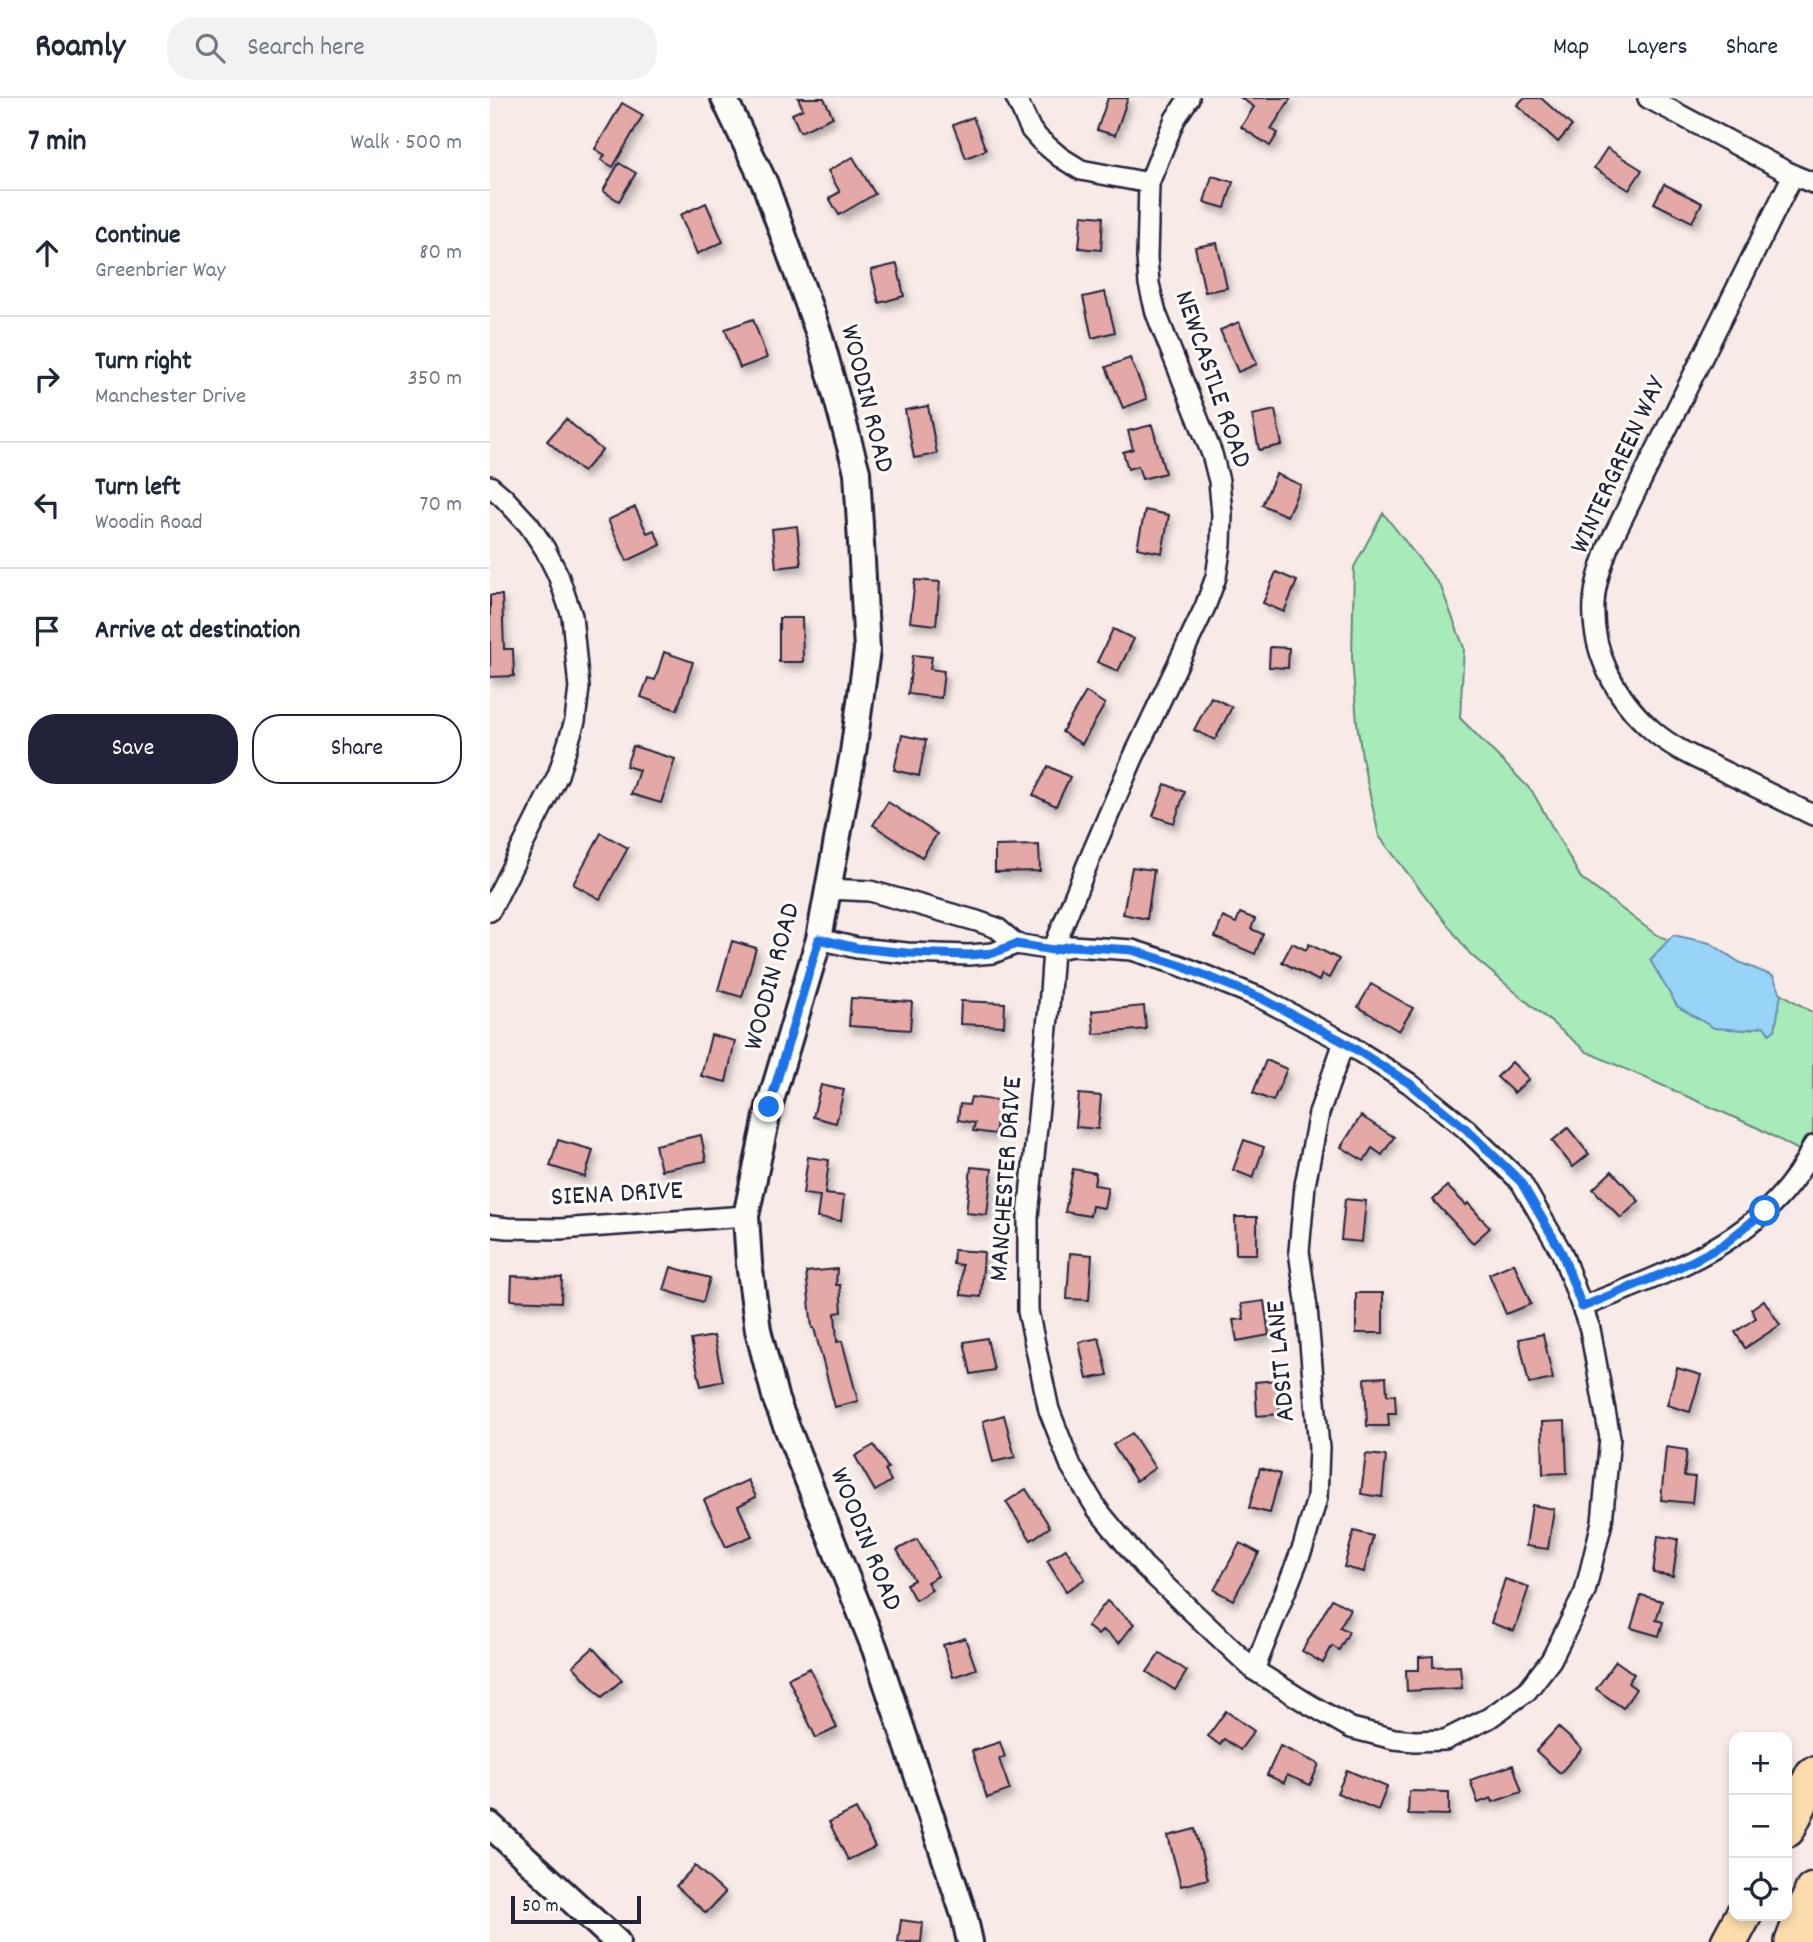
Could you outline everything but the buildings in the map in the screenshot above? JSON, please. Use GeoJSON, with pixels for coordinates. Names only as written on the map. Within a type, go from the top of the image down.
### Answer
{"type":"FeatureCollection","features":[{"type":"Feature","properties":{"kind":"highway"},"geometry":{"type":"LineString","coordinates":[[1792,1819],[1813,1775]]}},
{"type":"Feature","properties":{"kind":"highway"},"geometry":{"type":"LineString","coordinates":[[1793,1942],[1813,1891]]}},
{"type":"Feature","properties":{"kind":"highway"},"geometry":{"type":"LineString","coordinates":[[1729,1942],[1740,1921]]}},
{"type":"Feature","properties":{"kind":"street","name":"WOODIN ROAD"},"geometry":{"type":"LineString","coordinates":[[724,98],[765,184],[820,337],[857,472],[867,650],[853,753],[819,939],[769,1107],[746,1216],[749,1263],[758,1330],[776,1400],[875,1649],[964,1915],[970,1942]]}},
{"type":"Feature","properties":{"kind":"street"},"geometry":{"type":"LineString","coordinates":[[1016,98],[1031,130],[1060,157],[1081,170],[1149,183]]}},
{"type":"Feature","properties":{"kind":"street","name":"NEWCASTLE ROAD"},"geometry":{"type":"LineString","coordinates":[[1053,950],[1133,758],[1205,607],[1216,577],[1222,544],[1219,481],[1212,454],[1156,313],[1149,284],[1147,258],[1149,183],[1175,119],[1189,98]]}},
{"type":"Feature","properties":{"kind":"street"},"geometry":{"type":"LineString","coordinates":[[1648,98],[1813,183]]}},
{"type":"Feature","properties":{"kind":"street","name":"WINTERGREEN WAY"},"geometry":{"type":"LineString","coordinates":[[1793,175],[1608,547],[1593,605],[1595,632],[1603,662],[1616,688],[1653,732],[1686,753],[1813,815]]}},
{"type":"Feature","properties":{"kind":"street"},"geometry":{"type":"LineString","coordinates":[[490,486],[528,525],[545,549],[558,575],[572,616],[579,688],[575,721],[558,775],[490,911]]}},
{"type":"Feature","properties":{"kind":"street","name":"MANCHESTER DRIVE"},"geometry":{"type":"LineString","coordinates":[[828,889],[870,891],[977,920],[997,928],[1016,944]]}},
{"type":"Feature","properties":{"kind":"street","name":"MANCHESTER DRIVE"},"geometry":{"type":"LineString","coordinates":[[819,939],[857,948],[907,953],[969,955],[993,953],[1016,944],[1053,950],[1072,946],[1132,950],[1179,965],[1261,998],[1344,1042],[1409,1083],[1465,1128],[1521,1182],[1562,1253],[1590,1329],[1610,1438],[1602,1522],[1585,1592],[1551,1660],[1527,1691],[1489,1718],[1445,1740],[1415,1741],[1394,1739],[1351,1728],[1307,1703],[1254,1670],[1144,1566],[1097,1509],[1071,1465],[1049,1410],[1028,1311],[1028,1216],[1053,950]]}},
{"type":"Feature","properties":{"kind":"street","name":"ADSIT LANE"},"geometry":{"type":"LineString","coordinates":[[1254,1670],[1303,1548],[1317,1498],[1319,1448],[1307,1308],[1299,1251],[1305,1185],[1319,1113],[1344,1042]]}},
{"type":"Feature","properties":{"kind":"street"},"geometry":{"type":"LineString","coordinates":[[1582,1307],[1691,1262],[1723,1245],[1765,1211],[1791,1185],[1813,1146]]}},
{"type":"Feature","properties":{"kind":"street","name":"SIENA DRIVE"},"geometry":{"type":"LineString","coordinates":[[490,1226],[560,1229],[746,1216]]}},
{"type":"Feature","properties":{"kind":"street"},"geometry":{"type":"LineString","coordinates":[[490,1825],[617,1942]]}},
{"type":"Feature","properties":{"kind":"green space"},"geometry":{"type":"Polygon","coordinates":[[[1383,513],[1441,587],[1464,648],[1460,718],[1532,791],[1581,878],[1655,934],[1768,985],[1813,1013],[1813,1158],[1758,1128],[1587,1052],[1471,955],[1379,836],[1363,763],[1352,657],[1354,567],[1383,513]]]}},
{"type":"Feature","properties":{"kind":"water"},"geometry":{"type":"Polygon","coordinates":[[[1673,935],[1710,943],[1739,962],[1773,976],[1781,994],[1775,1030],[1769,1034],[1764,1026],[1745,1030],[1714,1028],[1677,1006],[1650,960],[1673,935]]]}},
{"type":"Feature","properties":{"kind":"route"},"geometry":{"type":"LineString","coordinates":[[769,1107],[819,939],[857,948],[907,953],[969,955],[993,953],[1016,944],[1053,950],[1072,946],[1132,950],[1179,965],[1261,998],[1344,1042],[1409,1083],[1465,1128],[1521,1182],[1562,1253],[1582,1307],[1691,1262],[1723,1245],[1765,1211]]}}]}
